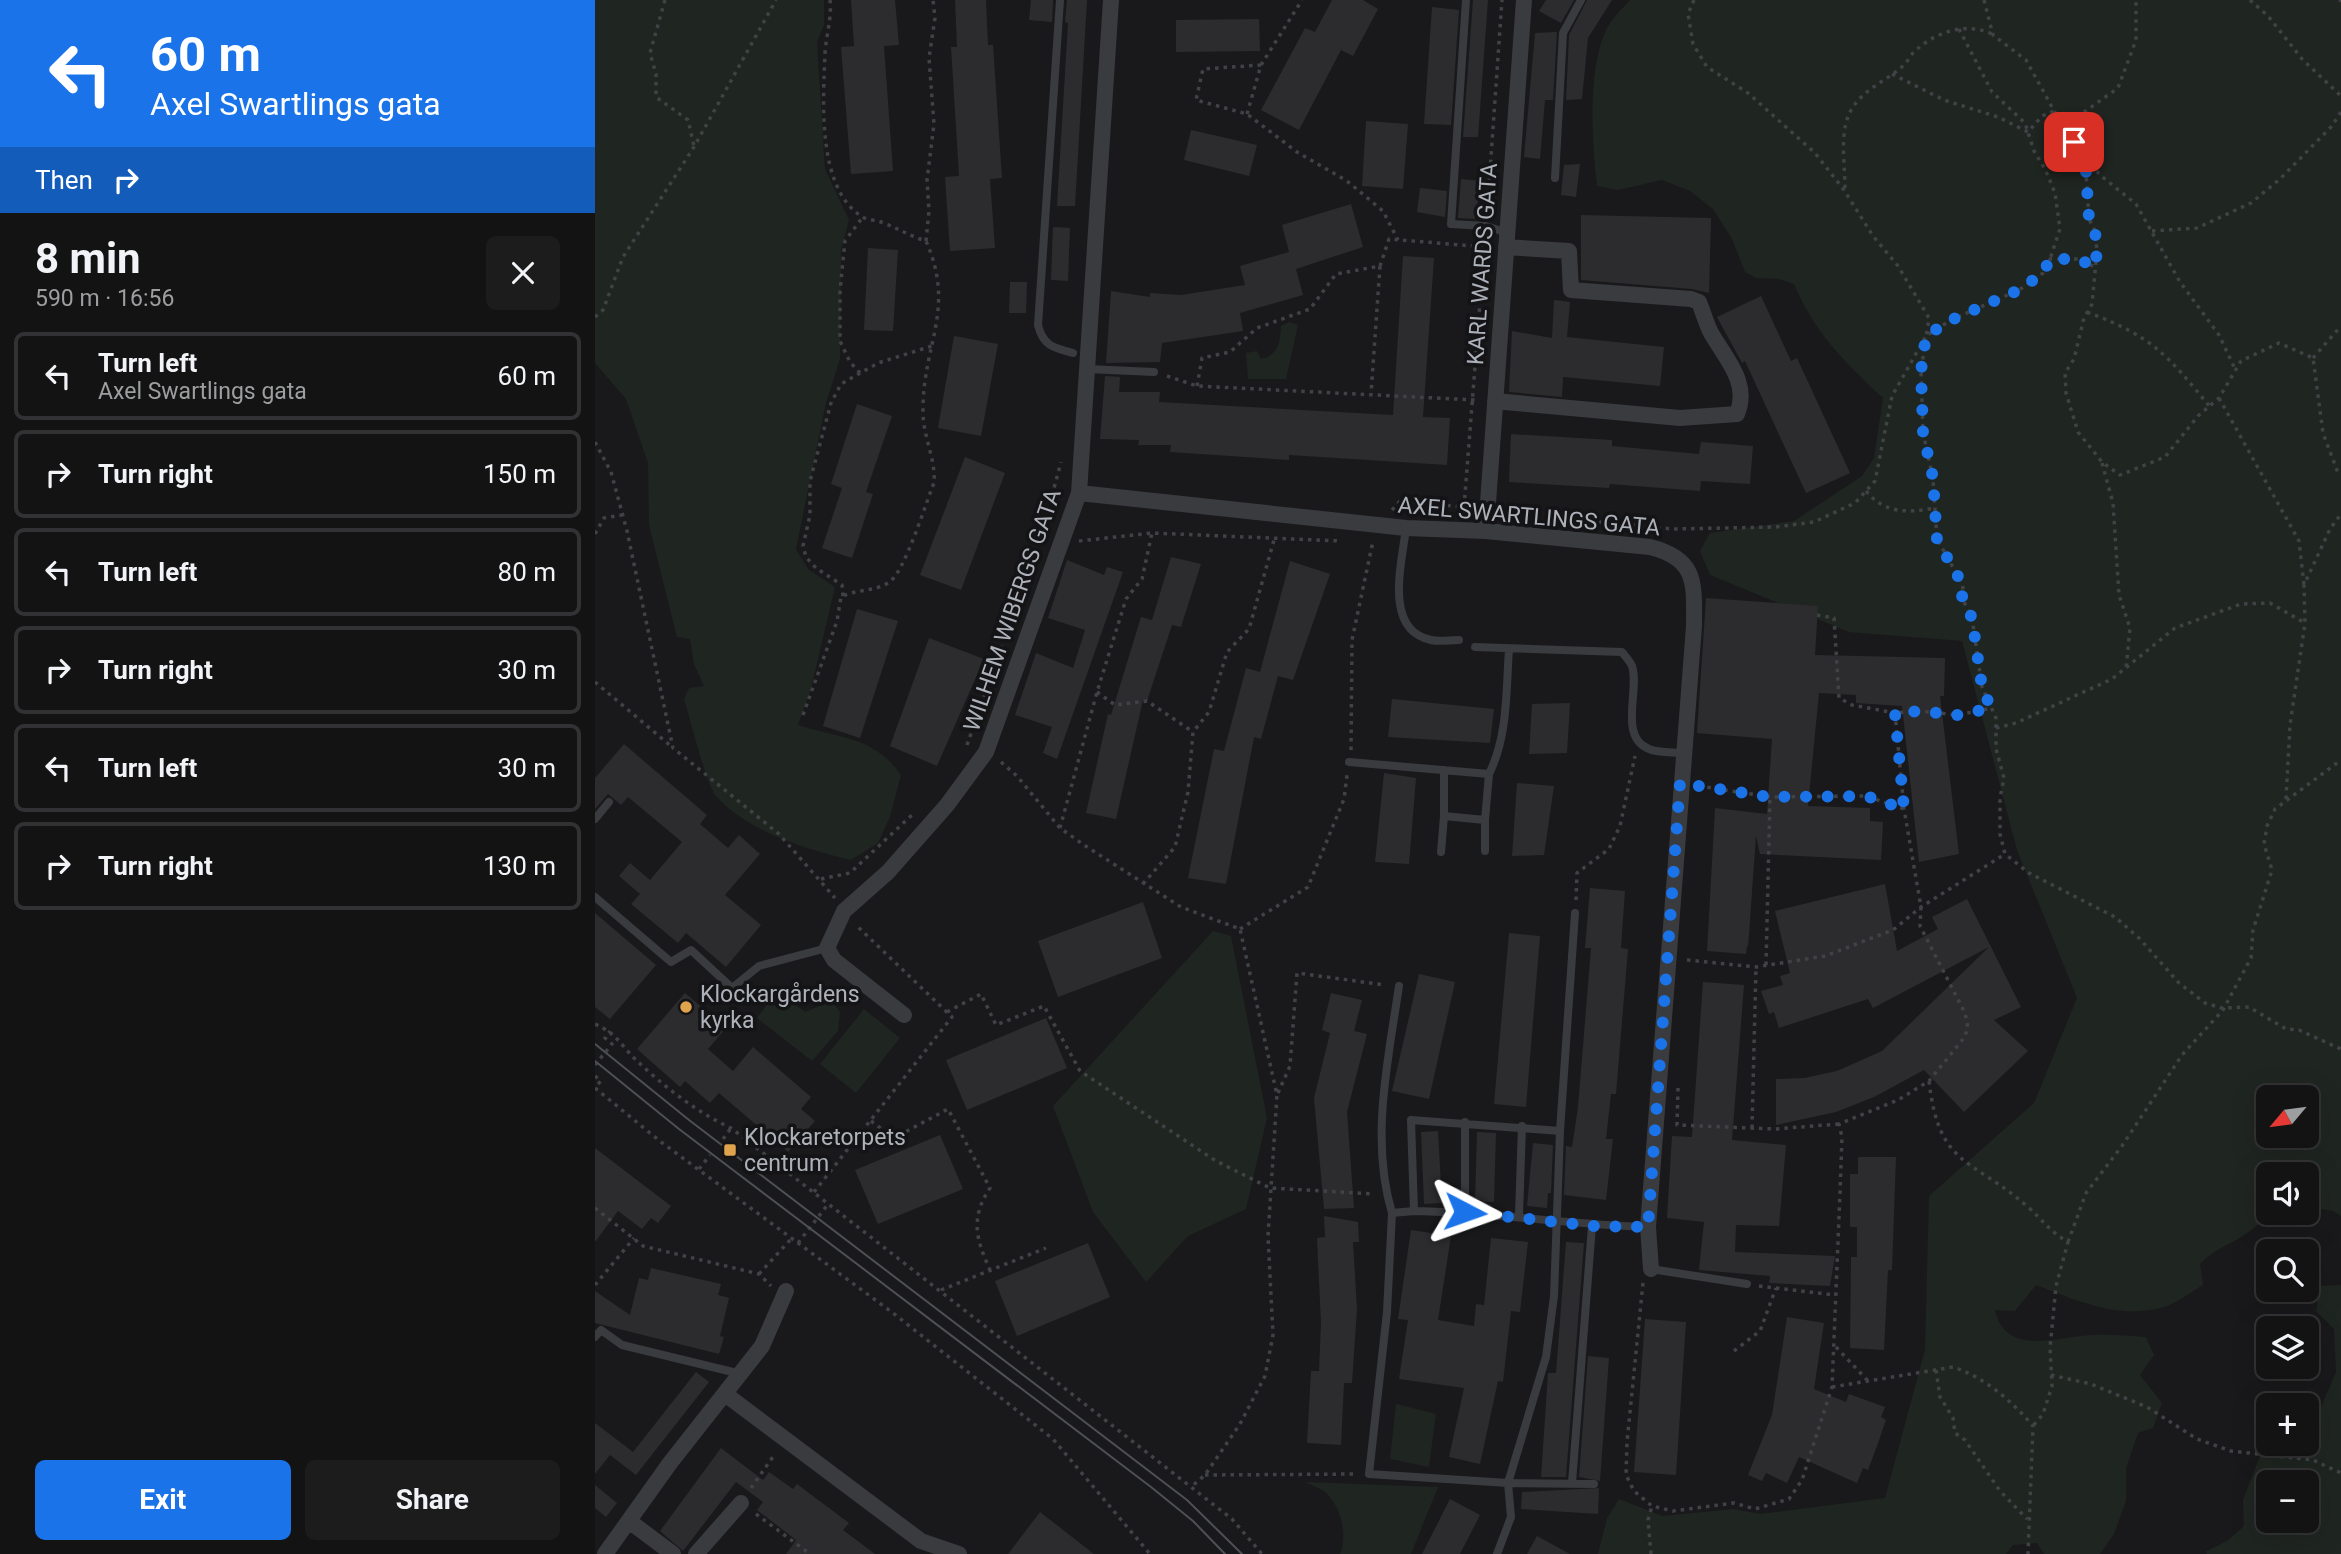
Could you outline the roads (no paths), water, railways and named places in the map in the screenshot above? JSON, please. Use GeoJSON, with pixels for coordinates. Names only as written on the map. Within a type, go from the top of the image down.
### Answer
{"type":"FeatureCollection","features":[{"type":"Feature","properties":{"kind":"street","name":"WILHEM WIBERGS GATA"},"geometry":{"type":"LineString","coordinates":[[827,948],[843,911],[888,872],[947,805],[986,752],[1079,493],[1111,0]]}},
{"type":"Feature","properties":{"kind":"street","name":"KARL WARDS GATA"},"geometry":{"type":"LineString","coordinates":[[1486,531],[1524,0]]}},
{"type":"Feature","properties":{"kind":"street"},"geometry":{"type":"LineString","coordinates":[[1495,401],[1680,418],[1737,414],[1742,401],[1733,368],[1710,331],[1699,302],[1691,299],[1571,290],[1569,251],[1507,240]]}},
{"type":"Feature","properties":{"kind":"street","name":"AXEL SWARTLINGS GATA"},"geometry":{"type":"LineString","coordinates":[[1079,493],[1406,528],[1486,531],[1650,547],[1672,552],[1687,568],[1694,587],[1694,626],[1682,753],[1648,1227],[1651,1269]]}},
{"type":"Feature","properties":{"kind":"street"},"geometry":{"type":"LineString","coordinates":[[827,948],[834,960],[904,1015]]}},
{"type":"Feature","properties":{"kind":"street"},"geometry":{"type":"LineString","coordinates":[[605,1554],[762,1346],[784,1294]]}},
{"type":"Feature","properties":{"kind":"street"},"geometry":{"type":"LineString","coordinates":[[725,1394],[921,1541],[959,1554]]}},
{"type":"Feature","properties":{"kind":"street"},"geometry":{"type":"LineString","coordinates":[[696,1554],[741,1503]]}},
{"type":"Feature","properties":{"kind":"street"},"geometry":{"type":"LineString","coordinates":[[629,1521],[673,1554]]}},
{"type":"Feature","properties":{"kind":"lane"},"geometry":{"type":"LineString","coordinates":[[1060,0],[1038,326],[1041,336],[1050,347],[1073,353]]}},
{"type":"Feature","properties":{"kind":"lane"},"geometry":{"type":"LineString","coordinates":[[1466,0],[1451,224],[1486,226],[1507,240]]}},
{"type":"Feature","properties":{"kind":"lane"},"geometry":{"type":"LineString","coordinates":[[1555,178],[1563,33],[1581,0]]}},
{"type":"Feature","properties":{"kind":"lane"},"geometry":{"type":"LineString","coordinates":[[1087,369],[1154,372]]}},
{"type":"Feature","properties":{"kind":"lane"},"geometry":{"type":"LineString","coordinates":[[1406,528],[1399,610],[1408,628],[1430,640],[1459,640]]}},
{"type":"Feature","properties":{"kind":"lane"},"geometry":{"type":"LineString","coordinates":[[1475,647],[1605,649],[1622,652],[1632,665],[1635,683],[1633,728],[1643,746],[1651,751],[1682,753]]}},
{"type":"Feature","properties":{"kind":"lane"},"geometry":{"type":"LineString","coordinates":[[1485,851],[1489,774],[1499,754],[1503,729],[1509,649]]}},
{"type":"Feature","properties":{"kind":"lane"},"geometry":{"type":"LineString","coordinates":[[1349,762],[1489,774]]}},
{"type":"Feature","properties":{"kind":"lane"},"geometry":{"type":"LineString","coordinates":[[1441,852],[1444,770]]}},
{"type":"Feature","properties":{"kind":"lane"},"geometry":{"type":"LineString","coordinates":[[595,819],[609,802]]}},
{"type":"Feature","properties":{"kind":"lane"},"geometry":{"type":"LineString","coordinates":[[1444,816],[1485,820]]}},
{"type":"Feature","properties":{"kind":"lane"},"geometry":{"type":"LineString","coordinates":[[595,897],[671,962],[691,950],[732,988],[759,966],[827,948]]}},
{"type":"Feature","properties":{"kind":"lane"},"geometry":{"type":"LineString","coordinates":[[1497,1554],[1511,1517],[1509,1483],[1531,1398],[1546,1357],[1553,1296],[1560,1130],[1575,913]]}},
{"type":"Feature","properties":{"kind":"lane"},"geometry":{"type":"LineString","coordinates":[[1399,986],[1381,1119],[1387,1194],[1392,1213],[1387,1312],[1369,1474],[1509,1483],[1594,1484]]}},
{"type":"Feature","properties":{"kind":"lane"},"geometry":{"type":"LineString","coordinates":[[1415,1211],[1411,1120],[1560,1130]]}},
{"type":"Feature","properties":{"kind":"lane"},"geometry":{"type":"LineString","coordinates":[[1465,1122],[1465,1212]]}},
{"type":"Feature","properties":{"kind":"lane"},"geometry":{"type":"LineString","coordinates":[[1519,1215],[1522,1126]]}},
{"type":"Feature","properties":{"kind":"lane"},"geometry":{"type":"LineString","coordinates":[[1392,1213],[1465,1212],[1519,1215],[1593,1226],[1648,1227]]}},
{"type":"Feature","properties":{"kind":"lane"},"geometry":{"type":"LineString","coordinates":[[1572,1483],[1593,1226]]}},
{"type":"Feature","properties":{"kind":"lane"},"geometry":{"type":"LineString","coordinates":[[1651,1269],[1748,1284]]}},
{"type":"Feature","properties":{"kind":"lane"},"geometry":{"type":"LineString","coordinates":[[595,1338],[601,1330],[622,1345],[741,1374]]}},
{"type":"Feature","properties":{"kind":"tram line"},"geometry":{"type":"LineString","coordinates":[[595,1044],[689,1120],[1187,1500],[1242,1554]]}},
{"type":"Feature","properties":{"kind":"tram line"},"geometry":{"type":"LineString","coordinates":[[595,1061],[679,1129],[1151,1487],[1193,1521],[1225,1554]]}},
{"type":"Feature","properties":{"kind":"place","name":"Klockargårdens kyrka"},"geometry":{"type":"Point","coordinates":[686,1007]}},
{"type":"Feature","properties":{"kind":"place","name":"Klockaretorpets centrum"},"geometry":{"type":"Point","coordinates":[730,1150]}}]}
